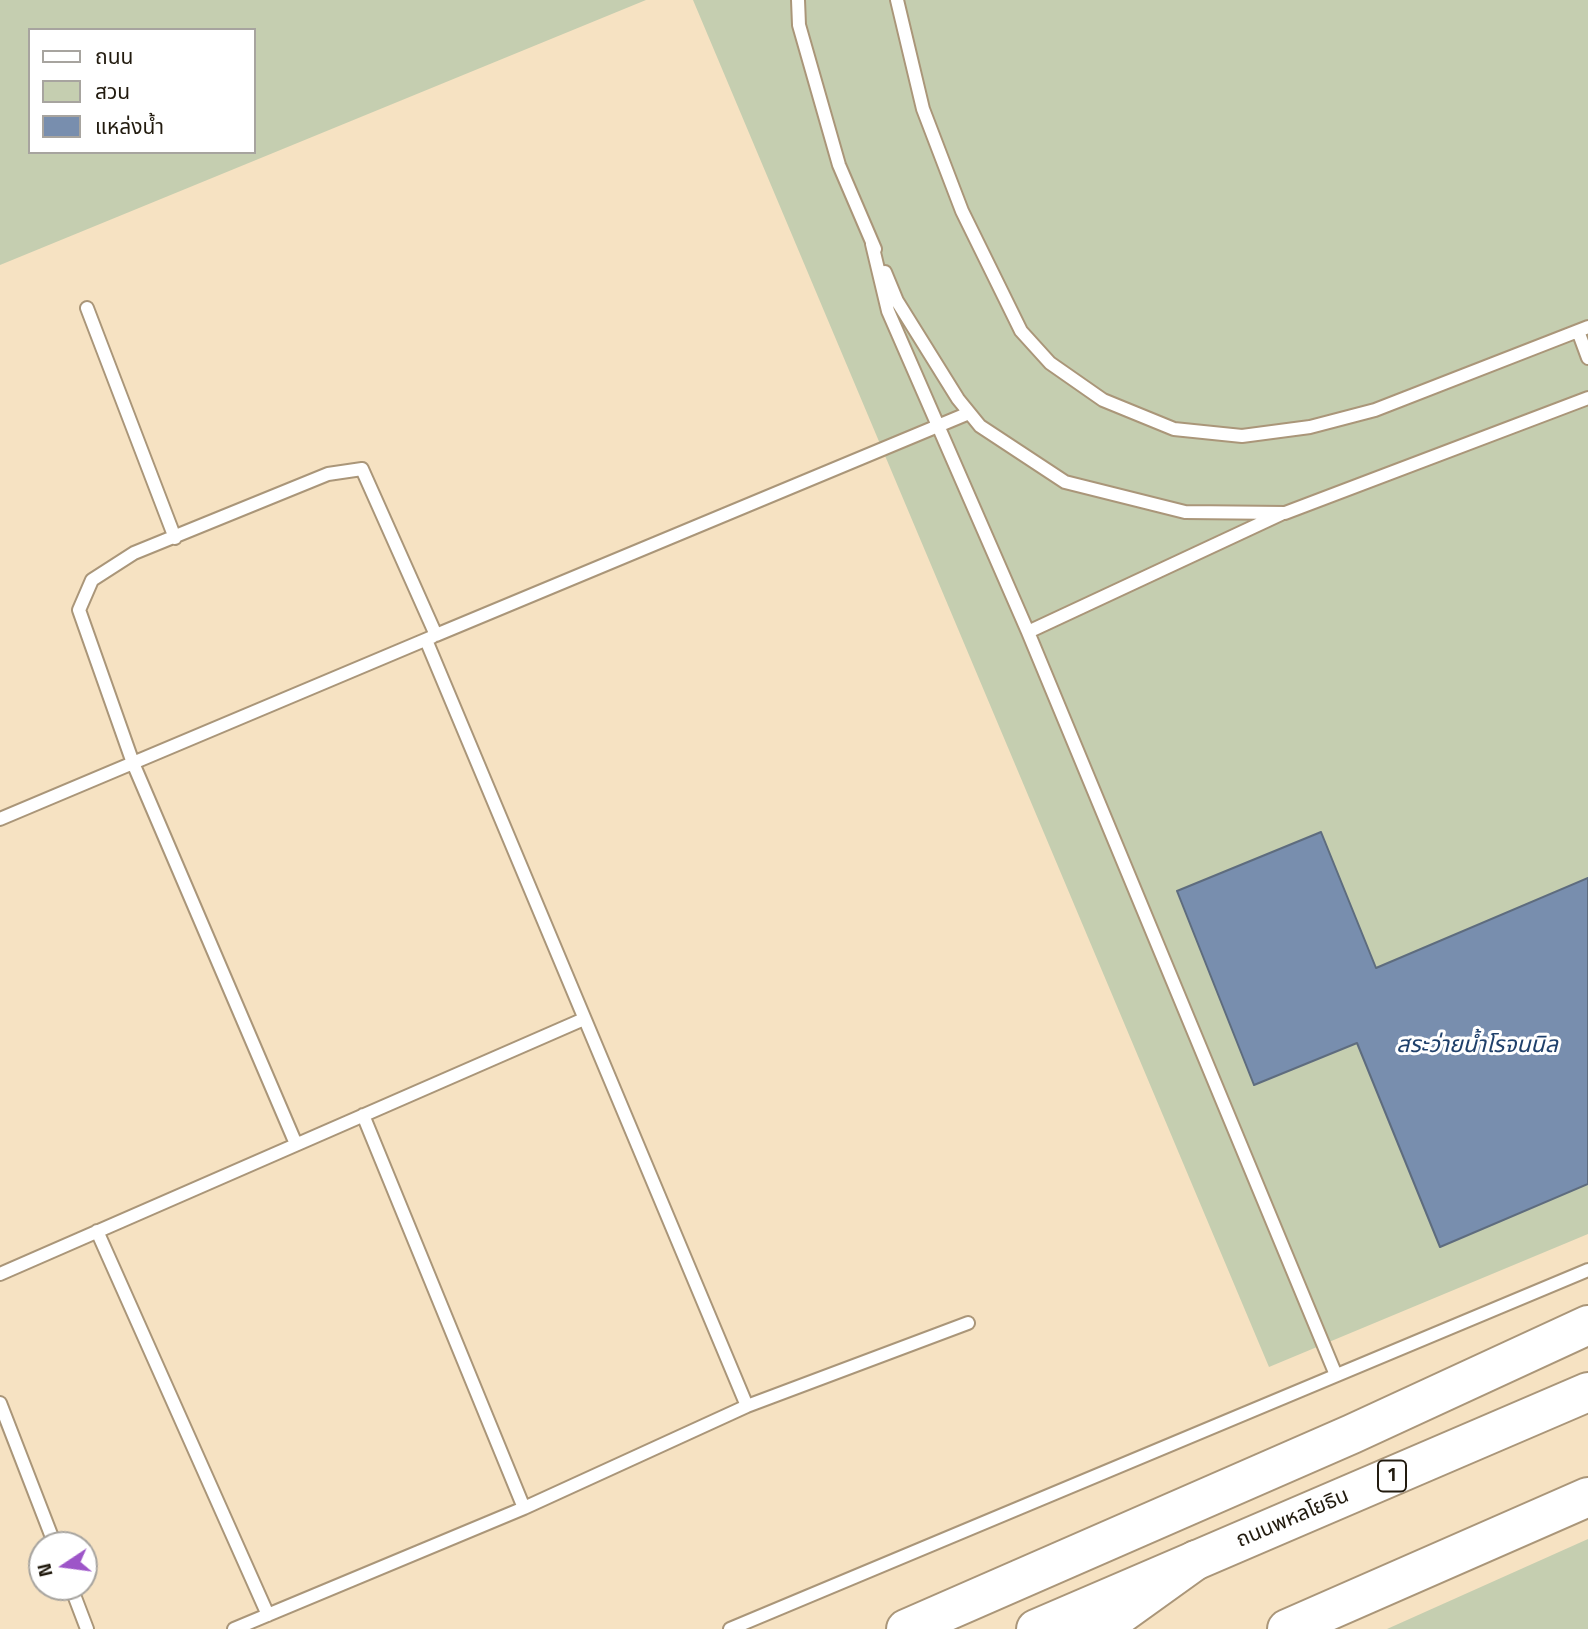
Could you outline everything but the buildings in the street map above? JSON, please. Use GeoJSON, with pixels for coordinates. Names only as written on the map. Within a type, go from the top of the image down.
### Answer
{"type":"FeatureCollection","features":[{"type":"Feature","properties":{"kind":"main road"},"geometry":{"type":"LineString","coordinates":[[906,1629],[1352,1434],[1588,1325]]}},
{"type":"Feature","properties":{"kind":"main road","name":"ถนนพหลโยธิน"},"geometry":{"type":"LineString","coordinates":[[1036,1629],[1588,1392]]}},
{"type":"Feature","properties":{"kind":"main road"},"geometry":{"type":"LineString","coordinates":[[1287,1629],[1588,1497]]}},
{"type":"Feature","properties":{"kind":"main road"},"geometry":{"type":"LineString","coordinates":[[1100,1629],[1196,1560]]}},
{"type":"Feature","properties":{"kind":"lane"},"geometry":{"type":"LineString","coordinates":[[799,0],[799,25],[839,165],[872,244],[897,301],[958,399],[980,426],[1065,482],[1185,512],[1285,513]]}},
{"type":"Feature","properties":{"kind":"lane"},"geometry":{"type":"LineString","coordinates":[[897,0],[928,122],[962,211],[1021,331],[1049,363],[1103,400],[1174,429],[1242,436],[1310,427],[1375,410],[1583,329],[1588,358]]}},
{"type":"Feature","properties":{"kind":"lane"},"geometry":{"type":"LineString","coordinates":[[872,244],[888,311],[1028,632],[1336,1375]]}},
{"type":"Feature","properties":{"kind":"lane"},"geometry":{"type":"LineString","coordinates":[[87,308],[175,537]]}},
{"type":"Feature","properties":{"kind":"lane"},"geometry":{"type":"LineString","coordinates":[[1028,632],[1285,513],[1588,398]]}},
{"type":"Feature","properties":{"kind":"lane"},"geometry":{"type":"LineString","coordinates":[[0,819],[969,413]]}},
{"type":"Feature","properties":{"kind":"lane"},"geometry":{"type":"LineString","coordinates":[[296,1144],[133,763],[79,610],[92,580],[134,553],[328,474],[362,469],[584,1019],[747,1406]]}},
{"type":"Feature","properties":{"kind":"lane"},"geometry":{"type":"LineString","coordinates":[[0,1274],[584,1019]]}},
{"type":"Feature","properties":{"kind":"lane"},"geometry":{"type":"LineString","coordinates":[[363,1115],[524,1508]]}},
{"type":"Feature","properties":{"kind":"lane"},"geometry":{"type":"LineString","coordinates":[[97,1231],[268,1615]]}},
{"type":"Feature","properties":{"kind":"lane"},"geometry":{"type":"LineString","coordinates":[[730,1629],[1588,1270]]}},
{"type":"Feature","properties":{"kind":"lane"},"geometry":{"type":"LineString","coordinates":[[234,1629],[524,1508],[747,1406],[968,1323]]}},
{"type":"Feature","properties":{"kind":"lane"},"geometry":{"type":"LineString","coordinates":[[0,1403],[50,1531]]}},
{"type":"Feature","properties":{"kind":"lane"},"geometry":{"type":"LineString","coordinates":[[76,1601],[87,1629]]}},
{"type":"Feature","properties":{"kind":"green space"},"geometry":{"type":"Polygon","coordinates":[[[0,0],[646,0],[0,265],[0,0]]]}},
{"type":"Feature","properties":{"kind":"green space"},"geometry":{"type":"Polygon","coordinates":[[[693,0],[1588,0],[1588,1234],[1269,1367],[693,0]]]}},
{"type":"Feature","properties":{"kind":"green space"},"geometry":{"type":"Polygon","coordinates":[[[1588,1539],[1588,1629],[1387,1629],[1588,1539]]]}},
{"type":"Feature","properties":{"kind":"water","name":"สระว่ายน้ำโรจนนิล"},"geometry":{"type":"Polygon","coordinates":[[[1321,832],[1376,968],[1588,878],[1588,1184],[1440,1247],[1357,1043],[1254,1085],[1177,891],[1321,832]]]}}]}
